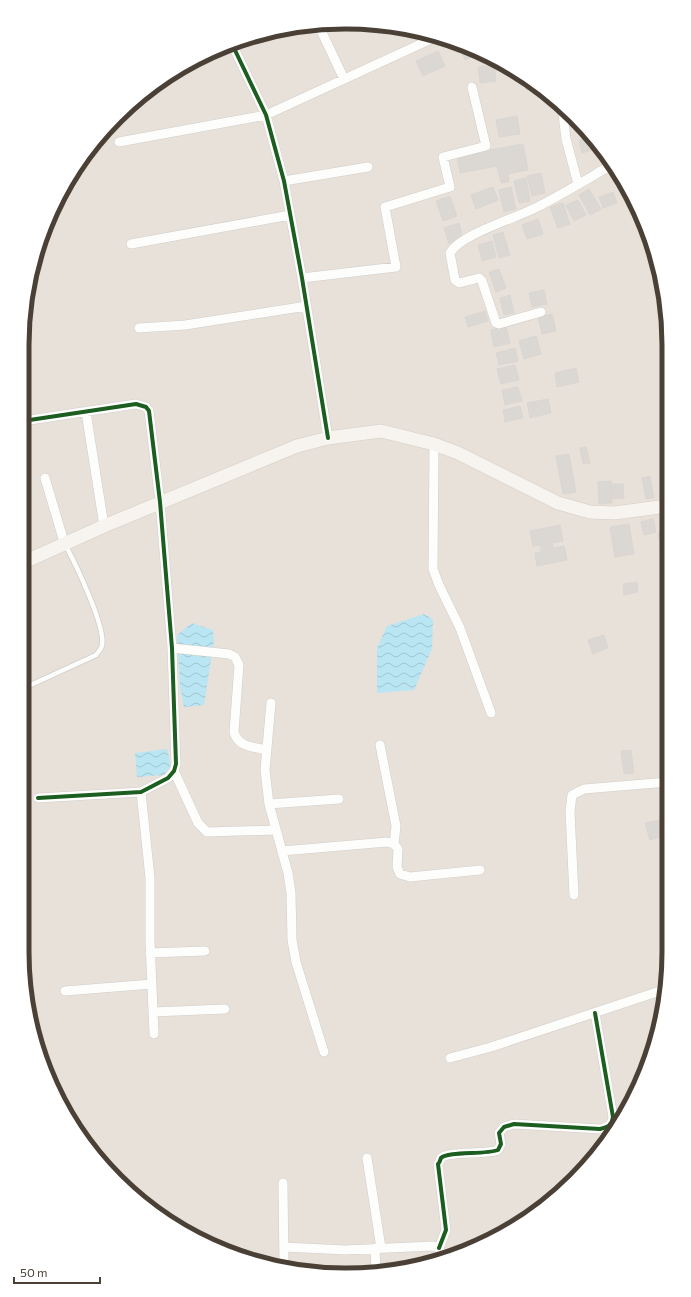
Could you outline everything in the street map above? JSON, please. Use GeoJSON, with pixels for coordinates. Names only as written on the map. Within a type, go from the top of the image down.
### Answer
{"type":"FeatureCollection","features":[{"type":"Feature","properties":{"kind":"main road"},"geometry":{"type":"LineString","coordinates":[[29,560],[64,542],[297,446],[328,438],[381,431],[434,444],[463,455],[558,503],[590,512],[615,513],[662,507]]}},
{"type":"Feature","properties":{"kind":"street"},"geometry":{"type":"LineString","coordinates":[[321,30],[344,79]]}},
{"type":"Feature","properties":{"kind":"street"},"geometry":{"type":"LineString","coordinates":[[120,142],[266,115],[425,39]]}},
{"type":"Feature","properties":{"kind":"street"},"geometry":{"type":"LineString","coordinates":[[235,49],[266,115],[284,181],[307,306],[328,438]]}},
{"type":"Feature","properties":{"kind":"street"},"geometry":{"type":"LineString","coordinates":[[302,278],[396,267],[385,207],[450,187],[443,157],[486,146],[472,87]]}},
{"type":"Feature","properties":{"kind":"street"},"geometry":{"type":"LineString","coordinates":[[563,117],[566,139],[578,184]]}},
{"type":"Feature","properties":{"kind":"street"},"geometry":{"type":"LineString","coordinates":[[284,181],[368,167]]}},
{"type":"Feature","properties":{"kind":"street"},"geometry":{"type":"LineString","coordinates":[[541,312],[499,324],[496,323],[482,281],[479,278],[459,283],[455,280],[450,253],[453,248],[465,239],[533,209],[607,167]]}},
{"type":"Feature","properties":{"kind":"street"},"geometry":{"type":"LineString","coordinates":[[131,244],[290,215]]}},
{"type":"Feature","properties":{"kind":"street"},"geometry":{"type":"LineString","coordinates":[[139,328],[185,325],[307,306]]}},
{"type":"Feature","properties":{"kind":"street"},"geometry":{"type":"LineString","coordinates":[[29,420],[136,404],[146,407],[149,411],[160,502],[172,648],[176,764],[174,771],[168,778],[140,792],[38,798]]}},
{"type":"Feature","properties":{"kind":"street"},"geometry":{"type":"LineString","coordinates":[[86,412],[104,526]]}},
{"type":"Feature","properties":{"kind":"street"},"geometry":{"type":"LineString","coordinates":[[434,444],[433,569],[439,585],[460,628],[491,713]]}},
{"type":"Feature","properties":{"kind":"street"},"geometry":{"type":"LineString","coordinates":[[45,478],[64,542]]}},
{"type":"Feature","properties":{"kind":"street"},"geometry":{"type":"LineString","coordinates":[[172,648],[228,654],[235,657],[239,665],[234,732],[236,739],[241,744],[267,750]]}},
{"type":"Feature","properties":{"kind":"street"},"geometry":{"type":"LineString","coordinates":[[271,703],[265,770],[269,804],[288,872],[291,893],[292,940],[296,962],[324,1052]]}},
{"type":"Feature","properties":{"kind":"street"},"geometry":{"type":"LineString","coordinates":[[380,745],[396,826],[394,844],[398,850],[397,867],[400,874],[410,877],[480,870]]}},
{"type":"Feature","properties":{"kind":"street"},"geometry":{"type":"LineString","coordinates":[[174,771],[198,823],[207,832],[276,830]]}},
{"type":"Feature","properties":{"kind":"street"},"geometry":{"type":"LineString","coordinates":[[574,895],[570,812],[572,795],[584,789],[662,782]]}},
{"type":"Feature","properties":{"kind":"street"},"geometry":{"type":"LineString","coordinates":[[140,792],[150,878],[150,953],[154,1034]]}},
{"type":"Feature","properties":{"kind":"street"},"geometry":{"type":"LineString","coordinates":[[269,804],[339,799]]}},
{"type":"Feature","properties":{"kind":"street"},"geometry":{"type":"LineString","coordinates":[[282,851],[372,842],[386,842],[394,844]]}},
{"type":"Feature","properties":{"kind":"street"},"geometry":{"type":"LineString","coordinates":[[150,953],[205,951]]}},
{"type":"Feature","properties":{"kind":"street"},"geometry":{"type":"LineString","coordinates":[[65,991],[152,984]]}},
{"type":"Feature","properties":{"kind":"street"},"geometry":{"type":"LineString","coordinates":[[450,1058],[490,1047],[659,991]]}},
{"type":"Feature","properties":{"kind":"street"},"geometry":{"type":"LineString","coordinates":[[153,1012],[225,1009]]}},
{"type":"Feature","properties":{"kind":"street"},"geometry":{"type":"LineString","coordinates":[[595,1013],[613,1116],[612,1122]]}},
{"type":"Feature","properties":{"kind":"street"},"geometry":{"type":"LineString","coordinates":[[284,1247],[331,1250],[433,1246],[441,1252],[446,1230],[438,1164],[441,1158],[448,1155],[491,1153],[498,1150],[500,1144],[499,1133],[504,1127],[514,1124],[600,1129],[607,1128],[611,1124]]}},
{"type":"Feature","properties":{"kind":"street"},"geometry":{"type":"LineString","coordinates":[[367,1158],[378,1248],[377,1266]]}},
{"type":"Feature","properties":{"kind":"street"},"geometry":{"type":"LineString","coordinates":[[283,1183],[284,1262]]}},
{"type":"Feature","properties":{"kind":"lane"},"geometry":{"type":"LineString","coordinates":[[29,686],[96,656],[102,646],[102,634],[78,568],[64,542]]}},
{"type":"Feature","properties":{"kind":"shaded area"},"geometry":{"type":"Polygon","coordinates":[[[346,29],[387,32],[407,35],[447,46],[467,53],[504,71],[538,94],[569,122],[597,153],[609,170],[620,187],[638,224],[651,264],[659,304],[662,346],[662,952],[659,993],[651,1033],[638,1073],[620,1110],[597,1144],[554,1189],[538,1203],[504,1226],[467,1244],[427,1257],[387,1265],[346,1268],[284,1262],[224,1244],[187,1226],[153,1203],[108,1160],[94,1144],[71,1110],[53,1073],[35,1013],[30,972],[30,325],[35,284],[40,264],[53,224],[71,187],[94,153],[108,137],[153,94],[187,71],[224,53],[264,40],[284,35],[325,30],[346,29]]]}},
{"type":"Feature","properties":{"kind":"water"},"geometry":{"type":"Polygon","coordinates":[[[424,614],[433,619],[432,649],[414,690],[377,693],[377,648],[387,626],[424,614]]]}},
{"type":"Feature","properties":{"kind":"water"},"geometry":{"type":"Polygon","coordinates":[[[192,623],[213,630],[214,640],[204,705],[184,707],[180,687],[177,635],[192,623]]]}},
{"type":"Feature","properties":{"kind":"water"},"geometry":{"type":"Polygon","coordinates":[[[167,749],[171,765],[164,775],[137,777],[135,753],[167,749]]]}},
{"type":"Feature","properties":{"kind":"building"},"geometry":{"type":"Polygon","coordinates":[[[438,51],[445,66],[423,76],[416,61],[438,51]]]}},
{"type":"Feature","properties":{"kind":"building"},"geometry":{"type":"Polygon","coordinates":[[[460,51],[473,56],[465,60],[460,51]]]}},
{"type":"Feature","properties":{"kind":"building"},"geometry":{"type":"Polygon","coordinates":[[[494,66],[496,81],[480,83],[478,67],[494,66]]]}},
{"type":"Feature","properties":{"kind":"building"},"geometry":{"type":"Polygon","coordinates":[[[525,85],[531,89],[526,90],[525,85]]]}},
{"type":"Feature","properties":{"kind":"building"},"geometry":{"type":"Polygon","coordinates":[[[517,116],[520,134],[499,137],[496,120],[517,116]]]}},
{"type":"Feature","properties":{"kind":"building"},"geometry":{"type":"Polygon","coordinates":[[[584,138],[594,149],[582,153],[579,140],[584,138]]]}},
{"type":"Feature","properties":{"kind":"building"},"geometry":{"type":"Polygon","coordinates":[[[523,144],[528,170],[508,174],[509,182],[501,183],[497,166],[460,173],[457,156],[523,144]]]}},
{"type":"Feature","properties":{"kind":"building"},"geometry":{"type":"Polygon","coordinates":[[[541,173],[545,193],[532,196],[527,176],[541,173]]]}},
{"type":"Feature","properties":{"kind":"building"},"geometry":{"type":"Polygon","coordinates":[[[526,178],[530,201],[519,203],[514,181],[526,178]]]}},
{"type":"Feature","properties":{"kind":"building"},"geometry":{"type":"Polygon","coordinates":[[[493,187],[498,200],[476,209],[471,195],[493,187]]]}},
{"type":"Feature","properties":{"kind":"building"},"geometry":{"type":"Polygon","coordinates":[[[511,187],[516,209],[504,212],[499,190],[511,187]]]}},
{"type":"Feature","properties":{"kind":"building"},"geometry":{"type":"Polygon","coordinates":[[[589,189],[601,209],[590,215],[579,195],[589,189]]]}},
{"type":"Feature","properties":{"kind":"building"},"geometry":{"type":"Polygon","coordinates":[[[613,192],[617,203],[603,208],[599,197],[613,192]]]}},
{"type":"Feature","properties":{"kind":"building"},"geometry":{"type":"Polygon","coordinates":[[[450,196],[457,216],[443,221],[436,201],[450,196]]]}},
{"type":"Feature","properties":{"kind":"building"},"geometry":{"type":"Polygon","coordinates":[[[578,200],[586,215],[574,221],[566,205],[578,200]]]}},
{"type":"Feature","properties":{"kind":"building"},"geometry":{"type":"Polygon","coordinates":[[[563,203],[570,224],[558,228],[550,207],[563,203]]]}},
{"type":"Feature","properties":{"kind":"building"},"geometry":{"type":"Polygon","coordinates":[[[538,219],[543,234],[527,239],[522,225],[538,219]]]}},
{"type":"Feature","properties":{"kind":"building"},"geometry":{"type":"Polygon","coordinates":[[[459,223],[462,236],[449,244],[444,228],[459,223]]]}},
{"type":"Feature","properties":{"kind":"building"},"geometry":{"type":"Polygon","coordinates":[[[503,232],[510,255],[499,258],[493,235],[503,232]]]}},
{"type":"Feature","properties":{"kind":"building"},"geometry":{"type":"Polygon","coordinates":[[[492,241],[496,257],[482,261],[478,245],[492,241]]]}},
{"type":"Feature","properties":{"kind":"building"},"geometry":{"type":"Polygon","coordinates":[[[499,269],[506,288],[496,292],[489,272],[499,269]]]}},
{"type":"Feature","properties":{"kind":"building"},"geometry":{"type":"Polygon","coordinates":[[[544,290],[547,304],[532,307],[529,293],[544,290]]]}},
{"type":"Feature","properties":{"kind":"building"},"geometry":{"type":"Polygon","coordinates":[[[510,295],[514,313],[504,315],[500,298],[510,295]]]}},
{"type":"Feature","properties":{"kind":"building"},"geometry":{"type":"Polygon","coordinates":[[[485,311],[488,321],[468,327],[465,317],[485,311]]]}},
{"type":"Feature","properties":{"kind":"building"},"geometry":{"type":"Polygon","coordinates":[[[552,314],[556,331],[542,334],[538,317],[552,314]]]}},
{"type":"Feature","properties":{"kind":"building"},"geometry":{"type":"Polygon","coordinates":[[[506,326],[510,343],[494,347],[491,330],[506,326]]]}},
{"type":"Feature","properties":{"kind":"building"},"geometry":{"type":"Polygon","coordinates":[[[536,336],[541,354],[524,359],[519,341],[536,336]]]}},
{"type":"Feature","properties":{"kind":"building"},"geometry":{"type":"Polygon","coordinates":[[[515,348],[518,361],[499,365],[496,353],[515,348]]]}},
{"type":"Feature","properties":{"kind":"building"},"geometry":{"type":"Polygon","coordinates":[[[515,365],[519,380],[501,384],[497,369],[515,365]]]}},
{"type":"Feature","properties":{"kind":"building"},"geometry":{"type":"Polygon","coordinates":[[[576,368],[579,382],[557,387],[555,373],[576,368]]]}},
{"type":"Feature","properties":{"kind":"building"},"geometry":{"type":"Polygon","coordinates":[[[518,387],[522,401],[505,405],[502,390],[518,387]]]}},
{"type":"Feature","properties":{"kind":"building"},"geometry":{"type":"Polygon","coordinates":[[[548,399],[551,413],[530,418],[527,403],[548,399]]]}},
{"type":"Feature","properties":{"kind":"building"},"geometry":{"type":"Polygon","coordinates":[[[520,406],[523,418],[505,422],[503,410],[520,406]]]}},
{"type":"Feature","properties":{"kind":"building"},"geometry":{"type":"Polygon","coordinates":[[[586,447],[590,463],[583,464],[580,448],[586,447]]]}},
{"type":"Feature","properties":{"kind":"building"},"geometry":{"type":"Polygon","coordinates":[[[569,454],[576,492],[563,494],[556,456],[569,454]]]}},
{"type":"Feature","properties":{"kind":"building"},"geometry":{"type":"Polygon","coordinates":[[[650,476],[654,498],[646,499],[642,478],[650,476]]]}},
{"type":"Feature","properties":{"kind":"building"},"geometry":{"type":"Polygon","coordinates":[[[611,481],[612,503],[599,504],[598,482],[611,481]]]}},
{"type":"Feature","properties":{"kind":"building"},"geometry":{"type":"Polygon","coordinates":[[[612,484],[623,484],[624,498],[612,499],[612,484]]]}},
{"type":"Feature","properties":{"kind":"building"},"geometry":{"type":"Polygon","coordinates":[[[653,519],[656,532],[644,535],[641,522],[653,519]]]}},
{"type":"Feature","properties":{"kind":"building"},"geometry":{"type":"Polygon","coordinates":[[[629,524],[634,554],[615,557],[610,527],[629,524]]]}},
{"type":"Feature","properties":{"kind":"building"},"geometry":{"type":"Polygon","coordinates":[[[560,525],[563,541],[552,543],[553,548],[564,546],[567,560],[537,566],[535,553],[541,552],[540,545],[533,546],[530,531],[560,525]]]}},
{"type":"Feature","properties":{"kind":"building"},"geometry":{"type":"Polygon","coordinates":[[[662,532],[662,549],[661,549],[658,533],[662,532]]]}},
{"type":"Feature","properties":{"kind":"building"},"geometry":{"type":"Polygon","coordinates":[[[637,582],[638,592],[624,595],[623,584],[637,582]]]}},
{"type":"Feature","properties":{"kind":"building"},"geometry":{"type":"Polygon","coordinates":[[[604,635],[608,648],[593,654],[588,640],[604,635]]]}},
{"type":"Feature","properties":{"kind":"building"},"geometry":{"type":"Polygon","coordinates":[[[631,750],[634,773],[624,774],[621,751],[631,750]]]}},
{"type":"Feature","properties":{"kind":"building"},"geometry":{"type":"Polygon","coordinates":[[[660,820],[662,837],[650,840],[645,823],[660,820]]]}},
{"type":"Feature","properties":{"kind":"cycle path"},"geometry":{"type":"LineString","coordinates":[[235,49],[266,115],[284,181],[302,278],[328,438]]}},
{"type":"Feature","properties":{"kind":"cycle path"},"geometry":{"type":"LineString","coordinates":[[29,420],[136,404],[146,407],[149,411],[160,502],[172,648],[176,764],[174,771],[168,778],[141,792],[38,798]]}},
{"type":"Feature","properties":{"kind":"cycle path"},"geometry":{"type":"LineString","coordinates":[[595,1013],[613,1117],[611,1124]]}},
{"type":"Feature","properties":{"kind":"cycle path"},"geometry":{"type":"LineString","coordinates":[[439,1248],[446,1230],[438,1164],[441,1158],[451,1154],[498,1150],[501,1144],[499,1133],[504,1127],[514,1124],[600,1129],[611,1124]]}}]}
